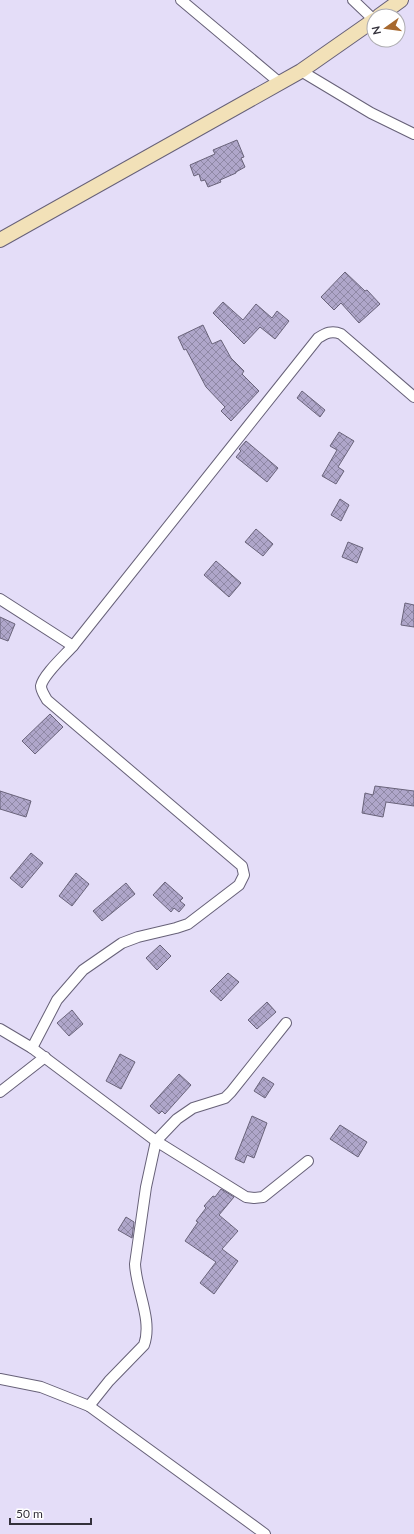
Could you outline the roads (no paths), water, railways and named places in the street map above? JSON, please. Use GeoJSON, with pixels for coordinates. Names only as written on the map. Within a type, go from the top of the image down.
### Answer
{"type":"FeatureCollection","features":[{"type":"Feature","properties":{"kind":"main road"},"geometry":{"type":"LineString","coordinates":[[390,8],[401,0]]}},
{"type":"Feature","properties":{"kind":"main road"},"geometry":{"type":"LineString","coordinates":[[0,240],[301,71],[366,26]]}},
{"type":"Feature","properties":{"kind":"street"},"geometry":{"type":"LineString","coordinates":[[181,0],[280,83]]}},
{"type":"Feature","properties":{"kind":"street"},"geometry":{"type":"LineString","coordinates":[[353,0],[366,12]]}},
{"type":"Feature","properties":{"kind":"street"},"geometry":{"type":"LineString","coordinates":[[301,71],[371,113],[414,134]]}},
{"type":"Feature","properties":{"kind":"street"},"geometry":{"type":"LineString","coordinates":[[32,1048],[58,1000],[83,970],[122,943],[138,937],[188,924],[240,885],[244,875],[242,866],[47,700],[41,686],[44,678],[73,646],[318,338],[326,333],[334,331],[341,334],[414,397]]}},
{"type":"Feature","properties":{"kind":"street"},"geometry":{"type":"LineString","coordinates":[[0,599],[73,646]]}},
{"type":"Feature","properties":{"kind":"street"},"geometry":{"type":"LineString","coordinates":[[89,1406],[108,1382],[144,1345],[147,1338],[147,1323],[135,1273],[135,1264],[146,1187],[156,1141],[177,1119],[194,1108],[225,1098],[232,1092],[286,1023]]}},
{"type":"Feature","properties":{"kind":"street"},"geometry":{"type":"LineString","coordinates":[[0,1029],[32,1048],[156,1141],[246,1196],[254,1198],[263,1197],[308,1161]]}},
{"type":"Feature","properties":{"kind":"street"},"geometry":{"type":"LineString","coordinates":[[0,1092],[45,1058]]}},
{"type":"Feature","properties":{"kind":"street"},"geometry":{"type":"LineString","coordinates":[[0,1379],[41,1388],[89,1406],[265,1534]]}}]}
